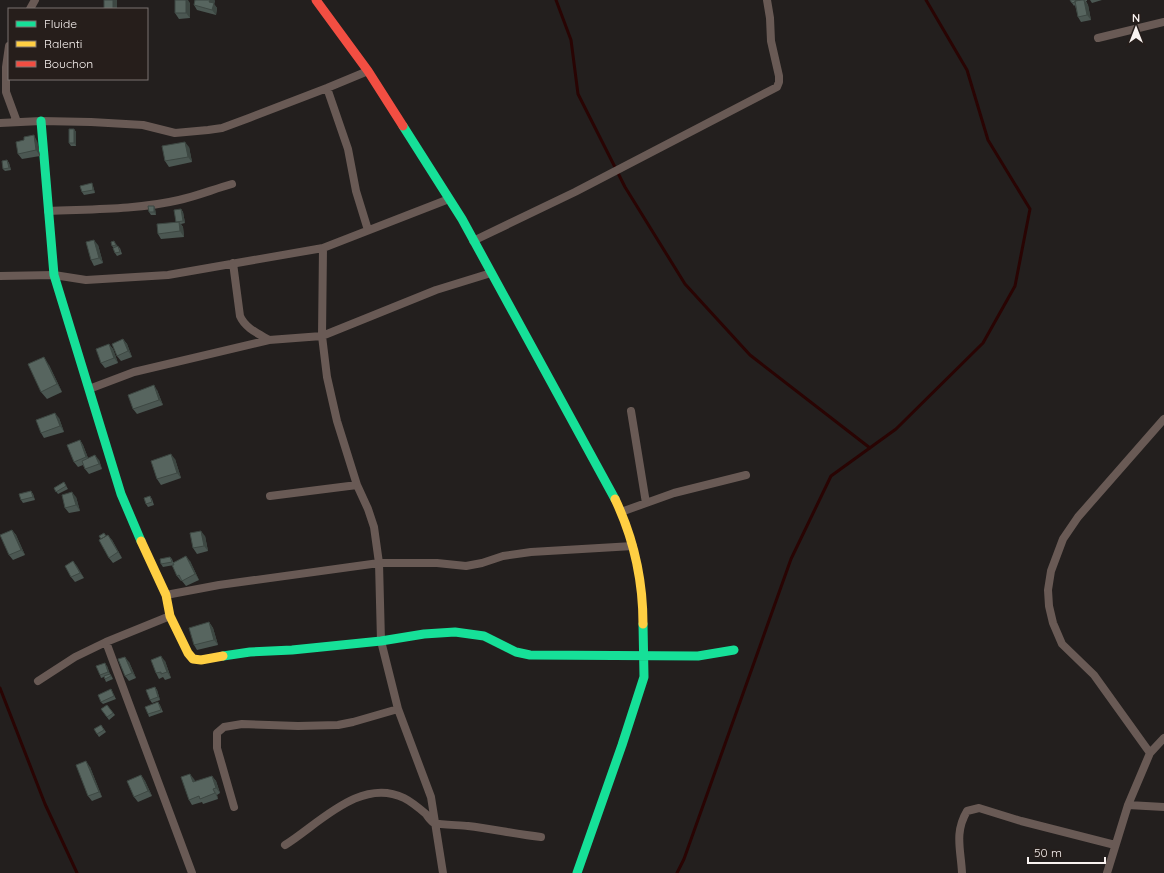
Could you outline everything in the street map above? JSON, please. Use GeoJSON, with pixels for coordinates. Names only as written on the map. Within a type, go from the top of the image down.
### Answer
{"type":"FeatureCollection","features":[{"type":"Feature","properties":{"kind":"street"},"geometry":{"type":"LineString","coordinates":[[316,0],[368,71],[462,219],[490,273],[589,450],[621,512],[633,546],[640,575],[643,606],[644,677],[577,873]]}},
{"type":"Feature","properties":{"kind":"street"},"geometry":{"type":"LineString","coordinates":[[473,241],[575,192],[777,87],[780,82],[780,76],[771,41],[770,18],[767,0]]}},
{"type":"Feature","properties":{"kind":"street"},"geometry":{"type":"LineString","coordinates":[[1098,38],[1164,22]]}},
{"type":"Feature","properties":{"kind":"street"},"geometry":{"type":"LineString","coordinates":[[8,53],[6,67],[6,92],[17,122]]}},
{"type":"Feature","properties":{"kind":"street"},"geometry":{"type":"LineString","coordinates":[[0,123],[41,121],[143,125],[175,133],[222,128],[328,88],[368,71]]}},
{"type":"Feature","properties":{"kind":"street"},"geometry":{"type":"LineString","coordinates":[[328,88],[348,149],[357,196],[368,230]]}},
{"type":"Feature","properties":{"kind":"street"},"geometry":{"type":"LineString","coordinates":[[41,121],[54,275],[108,457],[121,494],[137,533],[166,595],[170,616],[188,653],[193,659],[201,660],[250,652],[292,650],[381,641],[424,634],[455,632],[484,636],[516,652],[530,655],[698,656],[734,650]]}},
{"type":"Feature","properties":{"kind":"street"},"geometry":{"type":"LineString","coordinates":[[48,211],[141,206],[178,200],[232,184]]}},
{"type":"Feature","properties":{"kind":"street"},"geometry":{"type":"LineString","coordinates":[[0,276],[54,275],[86,280],[168,275],[323,248],[450,199]]}},
{"type":"Feature","properties":{"kind":"street"},"geometry":{"type":"LineString","coordinates":[[323,248],[322,336],[328,377],[337,421],[357,485],[374,527],[379,563],[381,641],[398,709],[431,797],[443,873]]}},
{"type":"Feature","properties":{"kind":"street"},"geometry":{"type":"LineString","coordinates":[[233,263],[240,316],[248,327],[269,340]]}},
{"type":"Feature","properties":{"kind":"street"},"geometry":{"type":"LineString","coordinates":[[89,389],[134,372],[269,340],[322,336],[436,290],[490,273]]}},
{"type":"Feature","properties":{"kind":"street"},"geometry":{"type":"LineString","coordinates":[[632,411],[646,503]]}},
{"type":"Feature","properties":{"kind":"street"},"geometry":{"type":"LineString","coordinates":[[1150,753],[1094,675],[1062,644],[1053,623],[1049,606],[1048,590],[1052,571],[1063,539],[1078,517],[1164,419]]}},
{"type":"Feature","properties":{"kind":"street"},"geometry":{"type":"LineString","coordinates":[[621,512],[674,493],[746,476]]}},
{"type":"Feature","properties":{"kind":"street"},"geometry":{"type":"LineString","coordinates":[[270,496],[357,485]]}},
{"type":"Feature","properties":{"kind":"street"},"geometry":{"type":"LineString","coordinates":[[166,595],[219,585],[379,563],[437,563],[466,566],[482,563],[503,556],[531,552],[633,546]]}},
{"type":"Feature","properties":{"kind":"street"},"geometry":{"type":"LineString","coordinates":[[38,681],[76,657],[106,642],[170,616]]}},
{"type":"Feature","properties":{"kind":"street"},"geometry":{"type":"LineString","coordinates":[[106,642],[192,873]]}},
{"type":"Feature","properties":{"kind":"street"},"geometry":{"type":"LineString","coordinates":[[234,807],[217,748],[217,734],[224,727],[242,724],[298,726],[338,725],[398,709]]}},
{"type":"Feature","properties":{"kind":"street"},"geometry":{"type":"LineString","coordinates":[[1107,873],[1128,805],[1150,753],[1164,738]]}},
{"type":"Feature","properties":{"kind":"street"},"geometry":{"type":"LineString","coordinates":[[285,845],[299,837],[330,812],[343,804],[383,792],[393,793],[405,798],[419,808],[434,823],[470,826],[541,838]]}},
{"type":"Feature","properties":{"kind":"street"},"geometry":{"type":"LineString","coordinates":[[1128,805],[1164,808]]}},
{"type":"Feature","properties":{"kind":"street"},"geometry":{"type":"LineString","coordinates":[[962,873],[958,844],[962,820],[968,811],[979,808],[1020,821],[1115,845]]}},
{"type":"Feature","properties":{"kind":"building"},"geometry":{"type":"Polygon","coordinates":[[[104,0],[113,0],[113,8],[104,8],[104,0]]]}},
{"type":"Feature","properties":{"kind":"building"},"geometry":{"type":"Polygon","coordinates":[[[175,0],[186,0],[186,13],[175,13],[175,0]]]}},
{"type":"Feature","properties":{"kind":"building"},"geometry":{"type":"Polygon","coordinates":[[[195,0],[210,0],[209,2],[214,3],[212,10],[194,5],[195,0]]]}},
{"type":"Feature","properties":{"kind":"building"},"geometry":{"type":"Polygon","coordinates":[[[1070,0],[1080,0],[1072,3],[1070,0]]]}},
{"type":"Feature","properties":{"kind":"building"},"geometry":{"type":"Polygon","coordinates":[[[1084,0],[1087,15],[1078,17],[1075,1],[1084,0]]]}},
{"type":"Feature","properties":{"kind":"building"},"geometry":{"type":"Polygon","coordinates":[[[69,129],[74,129],[74,143],[69,143],[69,129]]]}},
{"type":"Feature","properties":{"kind":"building"},"geometry":{"type":"Polygon","coordinates":[[[34,135],[36,150],[18,154],[16,142],[24,140],[24,137],[34,135]]]}},
{"type":"Feature","properties":{"kind":"building"},"geometry":{"type":"Polygon","coordinates":[[[185,142],[188,157],[165,161],[162,146],[185,142]]]}},
{"type":"Feature","properties":{"kind":"building"},"geometry":{"type":"Polygon","coordinates":[[[7,160],[9,168],[3,169],[2,161],[7,160]]]}},
{"type":"Feature","properties":{"kind":"building"},"geometry":{"type":"Polygon","coordinates":[[[92,183],[93,190],[82,192],[80,186],[92,183]]]}},
{"type":"Feature","properties":{"kind":"building"},"geometry":{"type":"Polygon","coordinates":[[[148,206],[154,206],[154,212],[149,212],[148,206]]]}},
{"type":"Feature","properties":{"kind":"building"},"geometry":{"type":"Polygon","coordinates":[[[181,209],[183,221],[176,222],[174,210],[181,209]]]}},
{"type":"Feature","properties":{"kind":"building"},"geometry":{"type":"Polygon","coordinates":[[[179,222],[180,231],[158,234],[157,224],[179,222]]]}},
{"type":"Feature","properties":{"kind":"building"},"geometry":{"type":"Polygon","coordinates":[[[94,240],[99,258],[91,260],[86,242],[94,240]]]}},
{"type":"Feature","properties":{"kind":"building"},"geometry":{"type":"Polygon","coordinates":[[[114,241],[116,245],[112,246],[111,242],[114,241]]]}},
{"type":"Feature","properties":{"kind":"building"},"geometry":{"type":"Polygon","coordinates":[[[118,246],[120,252],[115,253],[113,248],[118,246]]]}},
{"type":"Feature","properties":{"kind":"building"},"geometry":{"type":"Polygon","coordinates":[[[123,339],[128,351],[117,356],[112,344],[123,339]]]}},
{"type":"Feature","properties":{"kind":"building"},"geometry":{"type":"Polygon","coordinates":[[[109,344],[114,358],[101,363],[96,349],[109,344]]]}},
{"type":"Feature","properties":{"kind":"building"},"geometry":{"type":"Polygon","coordinates":[[[44,357],[57,384],[41,392],[28,364],[44,357]]]}},
{"type":"Feature","properties":{"kind":"building"},"geometry":{"type":"Polygon","coordinates":[[[154,385],[159,400],[133,409],[128,395],[154,385]]]}},
{"type":"Feature","properties":{"kind":"building"},"geometry":{"type":"Polygon","coordinates":[[[55,413],[60,426],[41,433],[36,420],[55,413]]]}},
{"type":"Feature","properties":{"kind":"building"},"geometry":{"type":"Polygon","coordinates":[[[80,440],[86,457],[74,462],[67,445],[80,440]]]}},
{"type":"Feature","properties":{"kind":"building"},"geometry":{"type":"Polygon","coordinates":[[[171,454],[177,473],[157,479],[151,461],[171,454]]]}},
{"type":"Feature","properties":{"kind":"building"},"geometry":{"type":"Polygon","coordinates":[[[95,455],[99,464],[85,469],[82,461],[95,455]]]}},
{"type":"Feature","properties":{"kind":"building"},"geometry":{"type":"Polygon","coordinates":[[[64,482],[66,486],[56,492],[54,488],[64,482]]]}},
{"type":"Feature","properties":{"kind":"building"},"geometry":{"type":"Polygon","coordinates":[[[31,491],[33,497],[21,500],[19,494],[31,491]]]}},
{"type":"Feature","properties":{"kind":"building"},"geometry":{"type":"Polygon","coordinates":[[[72,492],[76,505],[65,508],[62,495],[72,492]]]}},
{"type":"Feature","properties":{"kind":"building"},"geometry":{"type":"Polygon","coordinates":[[[150,496],[152,502],[146,504],[144,498],[150,496]]]}},
{"type":"Feature","properties":{"kind":"building"},"geometry":{"type":"Polygon","coordinates":[[[12,530],[21,550],[9,555],[0,535],[12,530]]]}},
{"type":"Feature","properties":{"kind":"building"},"geometry":{"type":"Polygon","coordinates":[[[201,531],[204,546],[193,548],[190,533],[201,531]]]}},
{"type":"Feature","properties":{"kind":"building"},"geometry":{"type":"Polygon","coordinates":[[[104,533],[106,536],[101,539],[99,536],[104,533]]]}},
{"type":"Feature","properties":{"kind":"building"},"geometry":{"type":"Polygon","coordinates":[[[108,535],[118,552],[109,558],[99,540],[108,535]]]}},
{"type":"Feature","properties":{"kind":"building"},"geometry":{"type":"Polygon","coordinates":[[[186,556],[195,574],[182,581],[179,575],[177,576],[172,565],[186,556]]]}},
{"type":"Feature","properties":{"kind":"building"},"geometry":{"type":"Polygon","coordinates":[[[170,557],[172,562],[161,564],[160,559],[170,557]]]}},
{"type":"Feature","properties":{"kind":"building"},"geometry":{"type":"Polygon","coordinates":[[[73,561],[80,573],[71,577],[65,566],[73,561]]]}},
{"type":"Feature","properties":{"kind":"building"},"geometry":{"type":"Polygon","coordinates":[[[209,622],[214,640],[194,645],[189,628],[209,622]]]}},
{"type":"Feature","properties":{"kind":"building"},"geometry":{"type":"Polygon","coordinates":[[[161,656],[167,672],[161,674],[161,672],[156,673],[151,660],[161,656]]]}},
{"type":"Feature","properties":{"kind":"building"},"geometry":{"type":"Polygon","coordinates":[[[125,657],[132,673],[125,676],[118,659],[125,657]]]}},
{"type":"Feature","properties":{"kind":"building"},"geometry":{"type":"Polygon","coordinates":[[[105,663],[108,672],[100,675],[96,666],[105,663]]]}},
{"type":"Feature","properties":{"kind":"building"},"geometry":{"type":"Polygon","coordinates":[[[110,674],[111,676],[105,679],[104,676],[110,674]]]}},
{"type":"Feature","properties":{"kind":"building"},"geometry":{"type":"Polygon","coordinates":[[[155,687],[158,697],[150,700],[146,690],[155,687]]]}},
{"type":"Feature","properties":{"kind":"building"},"geometry":{"type":"Polygon","coordinates":[[[111,689],[114,696],[101,702],[98,695],[111,689]]]}},
{"type":"Feature","properties":{"kind":"building"},"geometry":{"type":"Polygon","coordinates":[[[158,702],[161,710],[148,714],[145,707],[158,702]]]}},
{"type":"Feature","properties":{"kind":"building"},"geometry":{"type":"Polygon","coordinates":[[[107,705],[113,713],[107,717],[101,709],[107,705]]]}},
{"type":"Feature","properties":{"kind":"building"},"geometry":{"type":"Polygon","coordinates":[[[101,725],[104,730],[97,734],[94,729],[101,725]]]}},
{"type":"Feature","properties":{"kind":"building"},"geometry":{"type":"Polygon","coordinates":[[[86,761],[99,792],[88,796],[76,765],[86,761]]]}},
{"type":"Feature","properties":{"kind":"building"},"geometry":{"type":"Polygon","coordinates":[[[190,774],[193,782],[212,776],[216,788],[213,789],[215,793],[200,799],[199,796],[189,800],[181,777],[190,774]]]}},
{"type":"Feature","properties":{"kind":"building"},"geometry":{"type":"Polygon","coordinates":[[[141,775],[148,791],[134,797],[127,781],[141,775]]]}},
{"type":"Feature","properties":{"kind":"waterway"},"geometry":{"type":"LineString","coordinates":[[556,0],[571,40],[578,94],[625,187],[685,284],[750,355],[870,448]]}},
{"type":"Feature","properties":{"kind":"waterway"},"geometry":{"type":"LineString","coordinates":[[677,873],[684,859],[791,559],[831,476],[896,429],[983,343],[1015,286],[1030,209],[988,140],[967,70],[926,0]]}},
{"type":"Feature","properties":{"kind":"waterway"},"geometry":{"type":"LineString","coordinates":[[0,688],[45,804],[77,873]]}},
{"type":"Feature","properties":{"kind":"traffic: fast"},"geometry":{"type":"LineString","coordinates":[[41,121],[54,275],[121,494],[141,541]]}},
{"type":"Feature","properties":{"kind":"traffic: fast"},"geometry":{"type":"LineString","coordinates":[[403,126],[462,219],[615,499]]}},
{"type":"Feature","properties":{"kind":"traffic: fast"},"geometry":{"type":"LineString","coordinates":[[577,873],[644,677],[643,624]]}},
{"type":"Feature","properties":{"kind":"traffic: fast"},"geometry":{"type":"LineString","coordinates":[[223,656],[250,652],[292,650],[381,641],[424,634],[455,632],[484,636],[516,652],[530,655],[698,656],[734,650]]}},
{"type":"Feature","properties":{"kind":"traffic: slow"},"geometry":{"type":"LineString","coordinates":[[615,499],[622,514],[636,560],[643,607],[643,624]]}},
{"type":"Feature","properties":{"kind":"traffic: slow"},"geometry":{"type":"LineString","coordinates":[[141,541],[166,595],[170,616],[188,653],[193,659],[201,660],[223,656]]}},
{"type":"Feature","properties":{"kind":"traffic: jam"},"geometry":{"type":"LineString","coordinates":[[316,0],[368,71],[403,126]]}}]}
